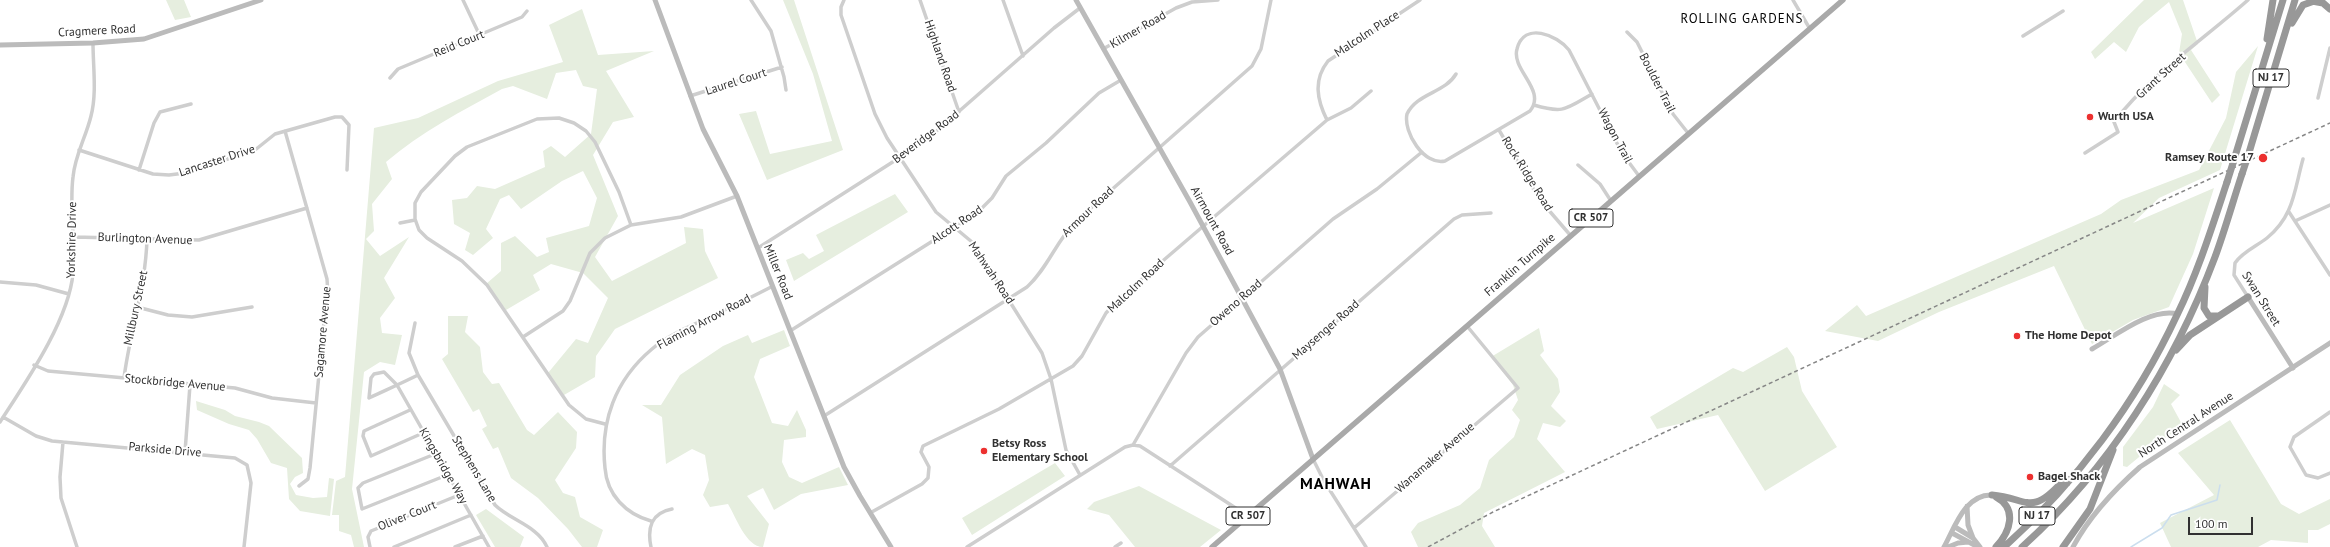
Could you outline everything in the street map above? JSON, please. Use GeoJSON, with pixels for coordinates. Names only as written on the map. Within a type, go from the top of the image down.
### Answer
{"type":"FeatureCollection","features":[{"type":"Feature","properties":{"kind":"highway"},"geometry":{"type":"LineString","coordinates":[[2260,74],[2273,0]]}},
{"type":"Feature","properties":{"kind":"highway","name":"NJ 17"},"geometry":{"type":"LineString","coordinates":[[2004,547],[2067,483],[2097,447],[2132,396],[2178,314],[2203,253],[2227,182],[2283,0]]}},
{"type":"Feature","properties":{"kind":"highway","name":"NJ 17"},"geometry":{"type":"LineString","coordinates":[[2022,547],[2074,493],[2118,438],[2145,399],[2168,359],[2206,278],[2248,156],[2295,0]]}},
{"type":"Feature","properties":{"kind":"highway"},"geometry":{"type":"LineString","coordinates":[[2276,62],[2297,12],[2303,5],[2314,0],[2323,3],[2330,8]]}},
{"type":"Feature","properties":{"kind":"highway"},"geometry":{"type":"LineString","coordinates":[[2206,278],[2204,297],[2205,310],[2209,316],[2217,316]]}},
{"type":"Feature","properties":{"kind":"highway"},"geometry":{"type":"LineString","coordinates":[[2168,359],[2190,335],[2248,296]]}},
{"type":"Feature","properties":{"kind":"highway"},"geometry":{"type":"LineString","coordinates":[[2064,547],[2090,509],[2118,438]]}},
{"type":"Feature","properties":{"kind":"highway"},"geometry":{"type":"LineString","coordinates":[[1992,495],[2031,503],[2046,498],[2062,482],[2067,483]]}},
{"type":"Feature","properties":{"kind":"highway"},"geometry":{"type":"LineString","coordinates":[[1992,495],[2004,503],[2010,516],[2007,531],[1996,547]]}},
{"type":"Feature","properties":{"kind":"main road","name":"Franklin Turnpike"},"geometry":{"type":"LineString","coordinates":[[1212,547],[1219,545],[1248,516],[1313,459],[1843,0]]}},
{"type":"Feature","properties":{"kind":"street","name":"Cragmere Road"},"geometry":{"type":"LineString","coordinates":[[0,45],[92,43],[144,39],[261,0]]}},
{"type":"Feature","properties":{"kind":"street"},"geometry":{"type":"LineString","coordinates":[[463,0],[480,36]]}},
{"type":"Feature","properties":{"kind":"street","name":"Miller Road"},"geometry":{"type":"LineString","coordinates":[[655,0],[708,141],[737,196],[844,467],[891,547]]}},
{"type":"Feature","properties":{"kind":"street"},"geometry":{"type":"LineString","coordinates":[[750,0],[771,31],[782,67],[786,90]]}},
{"type":"Feature","properties":{"kind":"street","name":"Mahwah Road"},"geometry":{"type":"LineString","coordinates":[[844,0],[841,7],[841,15],[875,114],[936,212],[972,242],[1042,353],[1051,379],[1066,450],[1080,475]]}},
{"type":"Feature","properties":{"kind":"street","name":"Highland Road"},"geometry":{"type":"LineString","coordinates":[[920,0],[959,112]]}},
{"type":"Feature","properties":{"kind":"street"},"geometry":{"type":"LineString","coordinates":[[1003,0],[1022,56]]}},
{"type":"Feature","properties":{"kind":"street","name":"Airmount Road"},"geometry":{"type":"LineString","coordinates":[[1076,0],[1204,226],[1280,369],[1313,459]]}},
{"type":"Feature","properties":{"kind":"street","name":"Kilmer Road"},"geometry":{"type":"LineString","coordinates":[[1103,49],[1176,8],[1192,2],[1218,0]]}},
{"type":"Feature","properties":{"kind":"street","name":"Armour Road"},"geometry":{"type":"LineString","coordinates":[[824,416],[1008,300],[1033,282],[1062,236],[1075,222],[1252,66],[1261,49],[1271,0]]}},
{"type":"Feature","properties":{"kind":"street","name":"Malcolm Place"},"geometry":{"type":"LineString","coordinates":[[1327,120],[1320,104],[1317,85],[1321,72],[1328,61],[1420,0]]}},
{"type":"Feature","properties":{"kind":"street"},"geometry":{"type":"LineString","coordinates":[[1793,0],[1810,29]]}},
{"type":"Feature","properties":{"kind":"street","name":"Grant Street"},"geometry":{"type":"LineString","coordinates":[[2085,153],[2118,132],[2114,122],[2125,109],[2163,72],[2248,0]]}},
{"type":"Feature","properties":{"kind":"street","name":"Beveridge Road"},"geometry":{"type":"LineString","coordinates":[[758,248],[823,205],[901,158],[959,112],[1022,56],[1080,8]]}},
{"type":"Feature","properties":{"kind":"street","name":"Reid Court"},"geometry":{"type":"LineString","coordinates":[[390,78],[398,69],[480,36],[522,17],[527,11]]}},
{"type":"Feature","properties":{"kind":"street"},"geometry":{"type":"LineString","coordinates":[[2023,36],[2062,11]]}},
{"type":"Feature","properties":{"kind":"street","name":"Boulder Trail"},"geometry":{"type":"LineString","coordinates":[[1627,32],[1637,42],[1655,82],[1673,114],[1688,133]]}},
{"type":"Feature","properties":{"kind":"street","name":"Wagon Trail"},"geometry":{"type":"LineString","coordinates":[[1592,94],[1562,110],[1552,110],[1534,105],[1535,96],[1516,54],[1520,42],[1532,34],[1549,34],[1565,45],[1592,94],[1622,153],[1639,176]]}},
{"type":"Feature","properties":{"kind":"street","name":"Yorkshire Drive"},"geometry":{"type":"LineString","coordinates":[[0,422],[60,320],[69,294],[73,274],[74,237],[72,179],[79,150],[92,110],[92,43]]}},
{"type":"Feature","properties":{"kind":"street"},"geometry":{"type":"LineString","coordinates":[[2318,98],[2330,48]]}},
{"type":"Feature","properties":{"kind":"street","name":"Laurel Court"},"geometry":{"type":"LineString","coordinates":[[690,96],[782,67]]}},
{"type":"Feature","properties":{"kind":"street"},"geometry":{"type":"LineString","coordinates":[[1456,74],[1446,85],[1416,103],[1407,114],[1408,128],[1422,152],[1432,161],[1445,161],[1527,113],[1534,105]]}},
{"type":"Feature","properties":{"kind":"street","name":"Alcott Road"},"geometry":{"type":"LineString","coordinates":[[790,331],[913,253],[956,228],[985,206],[1006,176],[1046,143],[1099,93],[1121,80]]}},
{"type":"Feature","properties":{"kind":"street","name":"Malcolm Road"},"geometry":{"type":"LineString","coordinates":[[870,513],[925,482],[930,470],[921,452],[922,446],[986,416],[1051,379],[1078,361],[1098,325],[1115,303],[1327,120],[1351,108],[1371,91]]}},
{"type":"Feature","properties":{"kind":"street"},"geometry":{"type":"LineString","coordinates":[[139,170],[154,123],[160,112],[191,104]]}},
{"type":"Feature","properties":{"kind":"street","name":"Lancaster Drive"},"geometry":{"type":"LineString","coordinates":[[79,150],[139,170],[170,175],[185,173],[256,150],[269,138],[285,131],[336,116],[342,117],[349,125],[347,170]]}},
{"type":"Feature","properties":{"kind":"street"},"geometry":{"type":"LineString","coordinates":[[605,424],[586,419],[569,405],[480,277],[462,261],[426,238],[419,230],[415,220],[414,209],[421,192],[461,151],[530,122],[552,117],[574,123],[591,136],[609,170],[632,225]]}},
{"type":"Feature","properties":{"kind":"street","name":"Rock Ridge Road"},"geometry":{"type":"LineString","coordinates":[[1499,130],[1540,200],[1571,236]]}},
{"type":"Feature","properties":{"kind":"street","name":"Sagamore Avenue"},"geometry":{"type":"LineString","coordinates":[[285,131],[327,279],[328,295],[310,468],[308,479],[300,486]]}},
{"type":"Feature","properties":{"kind":"street","name":"Oweno Road"},"geometry":{"type":"LineString","coordinates":[[1133,445],[1192,344],[1242,298],[1333,219],[1377,189],[1422,152]]}},
{"type":"Feature","properties":{"kind":"street","name":"Swan Street"},"geometry":{"type":"LineString","coordinates":[[2293,368],[2234,275],[2235,263],[2277,230],[2289,212],[2303,159]]}},
{"type":"Feature","properties":{"kind":"street"},"geometry":{"type":"LineString","coordinates":[[1578,165],[1600,184],[1611,201]]}},
{"type":"Feature","properties":{"kind":"street"},"geometry":{"type":"LineString","coordinates":[[523,337],[557,316],[567,306],[586,259],[594,247],[605,238],[632,225],[681,217],[737,196]]}},
{"type":"Feature","properties":{"kind":"street"},"geometry":{"type":"LineString","coordinates":[[2295,221],[2330,206]]}},
{"type":"Feature","properties":{"kind":"street","name":"Burlington Avenue"},"geometry":{"type":"LineString","coordinates":[[74,237],[199,240],[307,208]]}},
{"type":"Feature","properties":{"kind":"street","name":"Maysenger Road"},"geometry":{"type":"LineString","coordinates":[[1170,466],[1454,219],[1462,215],[1491,212]]}},
{"type":"Feature","properties":{"kind":"street"},"geometry":{"type":"LineString","coordinates":[[2289,212],[2329,270],[2330,275]]}},
{"type":"Feature","properties":{"kind":"street"},"geometry":{"type":"LineString","coordinates":[[400,224],[415,220]]}},
{"type":"Feature","properties":{"kind":"street","name":"Millbury Street"},"geometry":{"type":"LineString","coordinates":[[124,378],[129,342],[143,285],[147,238]]}},
{"type":"Feature","properties":{"kind":"street"},"geometry":{"type":"LineString","coordinates":[[0,282],[36,285],[69,294]]}},
{"type":"Feature","properties":{"kind":"street","name":"Flaming Arrow Road"},"geometry":{"type":"LineString","coordinates":[[651,522],[629,512],[618,502],[611,490],[605,471],[605,424],[613,401],[651,350],[676,334],[773,286]]}},
{"type":"Feature","properties":{"kind":"street"},"geometry":{"type":"LineString","coordinates":[[137,307],[168,315],[192,317],[252,307]]}},
{"type":"Feature","properties":{"kind":"street"},"geometry":{"type":"LineString","coordinates":[[2092,349],[2148,317],[2162,314],[2178,314]]}},
{"type":"Feature","properties":{"kind":"street","name":"Stephens Lane"},"geometry":{"type":"LineString","coordinates":[[415,323],[409,353],[418,375],[495,505],[510,518],[534,531],[547,547]]}},
{"type":"Feature","properties":{"kind":"street","name":"Wanamaker Avenue"},"geometry":{"type":"LineString","coordinates":[[1354,528],[1518,388],[1467,326]]}},
{"type":"Feature","properties":{"kind":"street","name":"North Central Avenue"},"geometry":{"type":"LineString","coordinates":[[2073,547],[2099,510],[2140,467],[2330,343]]}},
{"type":"Feature","properties":{"kind":"street","name":"Stockbridge Avenue"},"geometry":{"type":"LineString","coordinates":[[34,365],[48,371],[235,388],[272,398],[316,403]]}},
{"type":"Feature","properties":{"kind":"street","name":"Kingsbridge Way"},"geometry":{"type":"LineString","coordinates":[[397,385],[370,398],[371,378],[379,372],[389,376],[397,385],[489,547]]}},
{"type":"Feature","properties":{"kind":"street"},"geometry":{"type":"LineString","coordinates":[[397,385],[418,375]]}},
{"type":"Feature","properties":{"kind":"street"},"geometry":{"type":"LineString","coordinates":[[185,452],[190,385]]}},
{"type":"Feature","properties":{"kind":"street"},"geometry":{"type":"LineString","coordinates":[[410,410],[364,431],[363,436],[371,456],[423,433]]}},
{"type":"Feature","properties":{"kind":"street"},"geometry":{"type":"LineString","coordinates":[[2330,412],[2294,437],[2290,447],[2306,475],[2318,478],[2330,473]]}},
{"type":"Feature","properties":{"kind":"street","name":"Parkside Drive"},"geometry":{"type":"LineString","coordinates":[[3,417],[42,439],[235,458],[247,465],[251,483],[244,547]]}},
{"type":"Feature","properties":{"kind":"street"},"geometry":{"type":"LineString","coordinates":[[62,442],[60,478],[61,498],[77,547]]}},
{"type":"Feature","properties":{"kind":"street"},"geometry":{"type":"LineString","coordinates":[[967,547],[1125,447],[1133,445],[1140,446],[1248,516]]}},
{"type":"Feature","properties":{"kind":"street"},"geometry":{"type":"LineString","coordinates":[[435,454],[363,482],[358,488],[362,508],[447,475]]}},
{"type":"Feature","properties":{"kind":"street"},"geometry":{"type":"LineString","coordinates":[[1313,459],[1366,547]]}},
{"type":"Feature","properties":{"kind":"street","name":"Oliver Court"},"geometry":{"type":"LineString","coordinates":[[370,547],[368,537],[371,531],[459,495]]}},
{"type":"Feature","properties":{"kind":"street"},"geometry":{"type":"LineString","coordinates":[[1944,547],[1967,506],[1979,497],[1992,495]]}},
{"type":"Feature","properties":{"kind":"street"},"geometry":{"type":"LineString","coordinates":[[1967,506],[1967,521],[1971,540]]}},
{"type":"Feature","properties":{"kind":"street"},"geometry":{"type":"LineString","coordinates":[[652,547],[648,531],[651,522],[664,510],[672,508]]}},
{"type":"Feature","properties":{"kind":"street"},"geometry":{"type":"LineString","coordinates":[[394,547],[471,515]]}},
{"type":"Feature","properties":{"kind":"street"},"geometry":{"type":"LineString","coordinates":[[1955,527],[1979,547]]}},
{"type":"Feature","properties":{"kind":"street"},"geometry":{"type":"LineString","coordinates":[[1952,533],[1971,540]]}},
{"type":"Feature","properties":{"kind":"street"},"geometry":{"type":"LineString","coordinates":[[455,547],[483,536]]}},
{"type":"Feature","properties":{"kind":"street"},"geometry":{"type":"LineString","coordinates":[[1948,547],[1971,540]]}},
{"type":"Feature","properties":{"kind":"street"},"geometry":{"type":"LineString","coordinates":[[1115,547],[1121,543]]}},
{"type":"Feature","properties":{"kind":"green space"},"geometry":{"type":"Polygon","coordinates":[[[166,0],[184,0],[191,17],[175,20],[166,0]]]}},
{"type":"Feature","properties":{"kind":"green space"},"geometry":{"type":"Polygon","coordinates":[[[783,0],[794,0],[843,150],[767,180],[739,114],[756,111],[770,154],[832,141],[813,74],[783,0]]]}},
{"type":"Feature","properties":{"kind":"green space"},"geometry":{"type":"Polygon","coordinates":[[[2144,0],[2183,0],[2198,44],[2191,50],[2220,95],[2212,103],[2179,53],[2182,34],[2169,2],[2139,27],[2126,52],[2114,42],[2095,59],[2091,52],[2144,0]]]}},
{"type":"Feature","properties":{"kind":"green space"},"geometry":{"type":"Polygon","coordinates":[[[582,9],[598,55],[654,51],[606,71],[634,117],[613,122],[593,155],[618,216],[595,257],[612,281],[686,243],[684,227],[703,229],[705,251],[718,278],[615,329],[596,356],[595,377],[564,395],[548,373],[576,339],[588,343],[608,298],[583,273],[551,264],[533,275],[540,290],[506,310],[486,284],[501,271],[501,243],[515,236],[537,257],[549,252],[546,238],[589,226],[597,198],[583,171],[562,181],[521,209],[509,195],[500,199],[486,229],[493,238],[473,255],[465,250],[470,233],[454,224],[452,200],[467,198],[477,186],[495,189],[545,167],[543,151],[551,146],[565,157],[591,134],[597,89],[583,86],[576,70],[556,73],[547,99],[513,86],[502,89],[442,122],[399,151],[386,162],[392,179],[372,204],[374,231],[366,239],[380,256],[409,237],[384,278],[395,298],[380,318],[382,333],[402,335],[395,365],[380,362],[364,372],[352,489],[364,547],[354,547],[351,535],[339,531],[339,515],[332,515],[336,481],[345,477],[374,128],[418,118],[498,81],[563,62],[549,25],[582,9]]]}},
{"type":"Feature","properties":{"kind":"green space"},"geometry":{"type":"Polygon","coordinates":[[[2258,46],[2220,170],[2159,198],[2133,223],[2214,188],[2193,254],[2169,307],[2133,320],[2092,344],[2054,266],[1939,312],[1878,341],[1825,331],[1857,305],[1866,316],[2101,214],[2121,200],[2199,170],[2226,118],[2236,72],[2258,46]]]}},
{"type":"Feature","properties":{"kind":"green space"},"geometry":{"type":"Polygon","coordinates":[[[895,194],[908,212],[794,281],[786,260],[803,253],[809,259],[824,251],[816,235],[895,194]]]}},
{"type":"Feature","properties":{"kind":"green space"},"geometry":{"type":"Polygon","coordinates":[[[448,316],[468,316],[465,332],[480,347],[483,372],[492,384],[499,383],[527,430],[534,435],[558,412],[577,432],[576,448],[555,480],[563,493],[575,497],[580,517],[603,530],[597,547],[582,547],[568,529],[538,498],[511,478],[498,447],[493,449],[482,429],[487,426],[479,409],[473,412],[442,359],[448,354],[448,316]]]}},
{"type":"Feature","properties":{"kind":"green space"},"geometry":{"type":"Polygon","coordinates":[[[1539,328],[1544,351],[1540,355],[1558,379],[1560,392],[1551,406],[1566,421],[1560,427],[1543,423],[1537,439],[1565,472],[1484,513],[1482,526],[1495,547],[1418,547],[1411,532],[1418,523],[1460,505],[1480,488],[1489,460],[1514,437],[1520,420],[1512,410],[1518,400],[1513,385],[1491,357],[1539,328]]]}},
{"type":"Feature","properties":{"kind":"green space"},"geometry":{"type":"Polygon","coordinates":[[[784,330],[790,346],[760,359],[754,377],[772,423],[788,426],[797,410],[806,430],[806,437],[784,440],[782,462],[789,477],[802,483],[839,467],[848,485],[801,494],[774,510],[763,488],[747,496],[769,524],[763,547],[757,546],[751,542],[742,530],[728,504],[710,507],[703,495],[709,480],[705,455],[692,449],[666,464],[662,417],[642,405],[661,405],[680,375],[723,346],[748,335],[752,343],[784,330]]]}},
{"type":"Feature","properties":{"kind":"green space"},"geometry":{"type":"Polygon","coordinates":[[[1787,347],[1794,357],[1802,391],[1837,447],[1765,491],[1718,415],[1657,429],[1650,417],[1733,368],[1743,372],[1787,347]]]}},
{"type":"Feature","properties":{"kind":"green space"},"geometry":{"type":"Polygon","coordinates":[[[2164,384],[2180,395],[2171,404],[2183,426],[2150,448],[2127,467],[2123,466],[2123,447],[2153,407],[2164,384]]]}},
{"type":"Feature","properties":{"kind":"green space"},"geometry":{"type":"Polygon","coordinates":[[[196,401],[225,410],[235,416],[269,426],[302,458],[303,473],[295,477],[290,484],[296,495],[313,498],[327,497],[329,478],[334,479],[330,516],[300,511],[289,499],[287,468],[271,463],[257,439],[249,430],[229,424],[197,410],[196,401]]]}},
{"type":"Feature","properties":{"kind":"green space"},"geometry":{"type":"Polygon","coordinates":[[[2230,420],[2281,504],[2299,514],[2330,499],[2330,524],[2318,530],[2308,530],[2308,543],[2271,540],[2258,547],[2171,547],[2160,523],[2214,495],[2178,453],[2230,420]]]}},
{"type":"Feature","properties":{"kind":"green space"},"geometry":{"type":"Polygon","coordinates":[[[1055,463],[1065,476],[972,535],[962,518],[1055,463]]]}},
{"type":"Feature","properties":{"kind":"green space"},"geometry":{"type":"Polygon","coordinates":[[[1139,486],[1221,530],[1200,547],[1135,547],[1109,515],[1087,509],[1094,502],[1139,486]]]}},
{"type":"Feature","properties":{"kind":"green space"},"geometry":{"type":"Polygon","coordinates":[[[486,509],[524,537],[520,547],[495,547],[476,515],[486,509]]]}},
{"type":"Feature","properties":{"kind":"waterway"},"geometry":{"type":"LineString","coordinates":[[2131,547],[2162,528],[2171,515],[2217,500],[2220,485]]}},
{"type":"Feature","properties":{"kind":"railway"},"geometry":{"type":"LineString","coordinates":[[1428,547],[1493,512],[2330,123]]}},
{"type":"Feature","properties":{"kind":"place","name":"Wurth USA"},"geometry":{"type":"Point","coordinates":[2090,117]}},
{"type":"Feature","properties":{"kind":"place","name":"Ramsey Route 17"},"geometry":{"type":"Point","coordinates":[2263,158]}},
{"type":"Feature","properties":{"kind":"place","name":"The Home Depot"},"geometry":{"type":"Point","coordinates":[2017,336]}},
{"type":"Feature","properties":{"kind":"place","name":"Betsy Ross Elementary School"},"geometry":{"type":"Point","coordinates":[984,451]}},
{"type":"Feature","properties":{"kind":"place","name":"Bagel Shack"},"geometry":{"type":"Point","coordinates":[2030,477]}},
{"type":"Feature","properties":{"kind":"district","name":"ROLLING GARDENS"},"geometry":{"type":"Point","coordinates":[1742,19]}},
{"type":"Feature","properties":{"kind":"district","name":"MAHWAH"},"geometry":{"type":"Point","coordinates":[1336,484]}}]}
